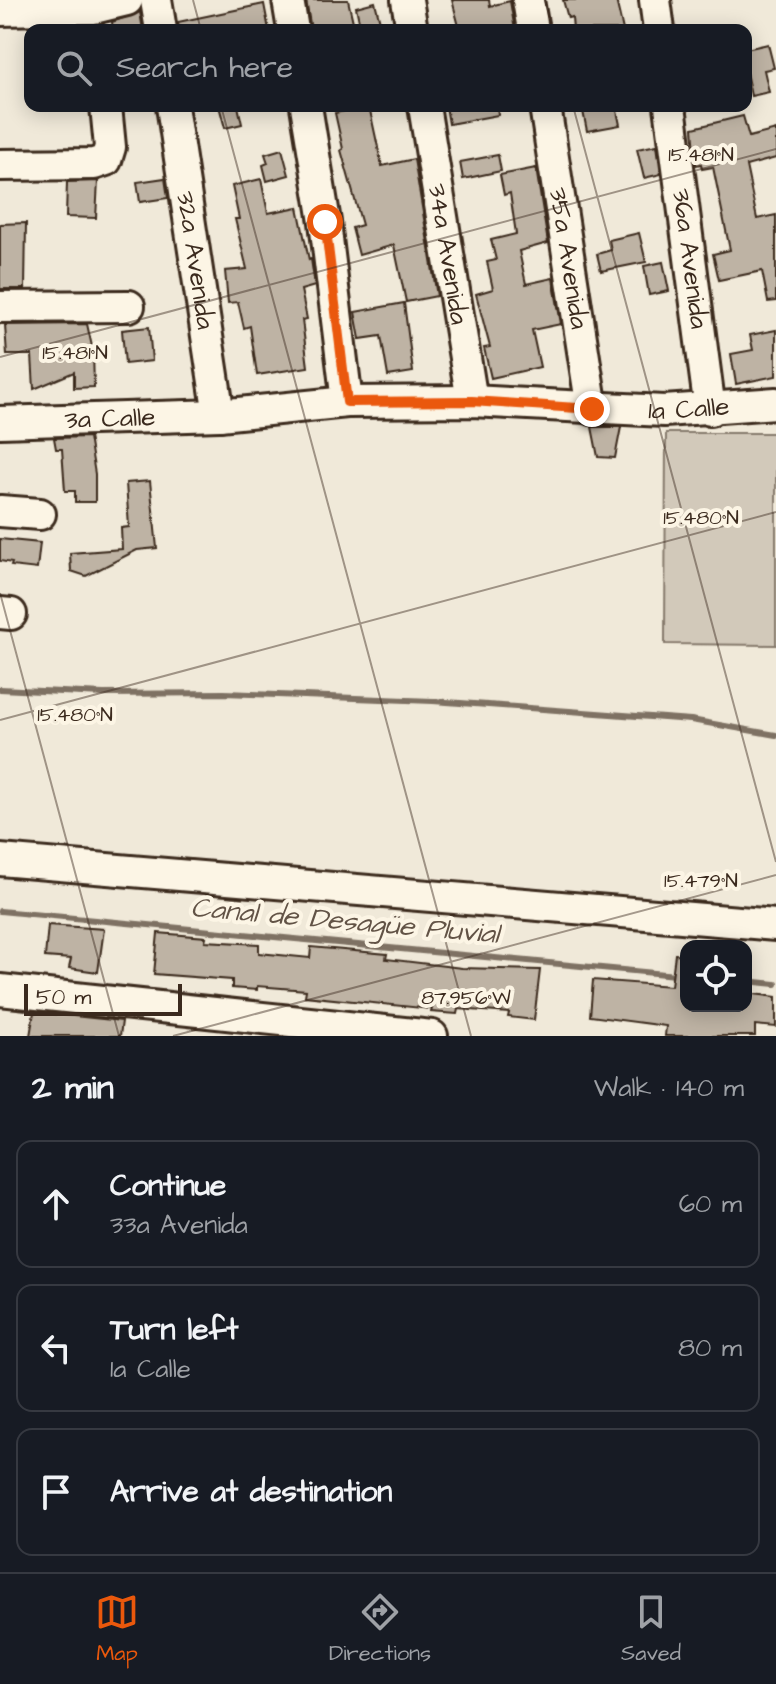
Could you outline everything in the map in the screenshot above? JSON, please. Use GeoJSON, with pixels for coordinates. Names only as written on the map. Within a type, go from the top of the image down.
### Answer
{"type":"FeatureCollection","features":[{"type":"Feature","properties":{"kind":"street"},"geometry":{"type":"LineString","coordinates":[[0,10],[95,19],[127,0]]}},
{"type":"Feature","properties":{"kind":"street"},"geometry":{"type":"LineString","coordinates":[[156,0],[160,24]]}},
{"type":"Feature","properties":{"kind":"street"},"geometry":{"type":"LineString","coordinates":[[288,0],[292,24]]}},
{"type":"Feature","properties":{"kind":"street"},"geometry":{"type":"LineString","coordinates":[[407,0],[411,24]]}},
{"type":"Feature","properties":{"kind":"street"},"geometry":{"type":"LineString","coordinates":[[528,0],[532,24]]}},
{"type":"Feature","properties":{"kind":"street"},"geometry":{"type":"LineString","coordinates":[[655,0],[658,24]]}},
{"type":"Feature","properties":{"kind":"street"},"geometry":{"type":"LineString","coordinates":[[0,165],[94,164],[106,160],[110,147],[107,112]]}},
{"type":"Feature","properties":{"kind":"street","name":"32a Avenida"},"geometry":{"type":"LineString","coordinates":[[173,112],[219,415]]}},
{"type":"Feature","properties":{"kind":"street"},"geometry":{"type":"LineString","coordinates":[[307,112],[325,222],[347,402]]}},
{"type":"Feature","properties":{"kind":"street","name":"34a Avenida"},"geometry":{"type":"LineString","coordinates":[[425,112],[472,401]]}},
{"type":"Feature","properties":{"kind":"street","name":"35a Avenida"},"geometry":{"type":"LineString","coordinates":[[546,112],[592,409]]}},
{"type":"Feature","properties":{"kind":"street","name":"36a Avenida"},"geometry":{"type":"LineString","coordinates":[[671,112],[710,410]]}},
{"type":"Feature","properties":{"kind":"street"},"geometry":{"type":"LineString","coordinates":[[0,307],[129,306]]}},
{"type":"Feature","properties":{"kind":"street","name":"1a Calle"},"geometry":{"type":"LineString","coordinates":[[219,415],[347,402],[472,401],[592,409],[710,410],[776,403]]}},
{"type":"Feature","properties":{"kind":"street","name":"3a Calle"},"geometry":{"type":"LineString","coordinates":[[0,422],[219,415]]}},
{"type":"Feature","properties":{"kind":"street"},"geometry":{"type":"LineString","coordinates":[[0,511],[40,514]]}},
{"type":"Feature","properties":{"kind":"street"},"geometry":{"type":"LineString","coordinates":[[0,860],[776,925]]}},
{"type":"Feature","properties":{"kind":"street"},"geometry":{"type":"LineString","coordinates":[[0,990],[212,1024],[432,1036]]}},
{"type":"Feature","properties":{"kind":"shaded area"},"geometry":{"type":"Polygon","coordinates":[[[666,433],[776,433],[776,645],[665,644],[666,433]]]}},
{"type":"Feature","properties":{"kind":"building"},"geometry":{"type":"Polygon","coordinates":[[[306,0],[348,0],[353,22],[310,24],[306,0]]]}},
{"type":"Feature","properties":{"kind":"building"},"geometry":{"type":"Polygon","coordinates":[[[452,0],[489,0],[490,6],[510,1],[514,24],[458,24],[452,0]]]}},
{"type":"Feature","properties":{"kind":"building"},"geometry":{"type":"Polygon","coordinates":[[[563,0],[616,0],[622,24],[573,24],[572,17],[568,18],[563,0]]]}},
{"type":"Feature","properties":{"kind":"building"},"geometry":{"type":"Polygon","coordinates":[[[375,2],[380,24],[360,24],[356,7],[375,2]]]}},
{"type":"Feature","properties":{"kind":"building"},"geometry":{"type":"Polygon","coordinates":[[[264,4],[268,24],[178,24],[264,4]]]}},
{"type":"Feature","properties":{"kind":"building"},"geometry":{"type":"Polygon","coordinates":[[[140,12],[142,24],[112,24],[140,12]]]}},
{"type":"Feature","properties":{"kind":"building"},"geometry":{"type":"Polygon","coordinates":[[[768,44],[774,68],[764,70],[769,92],[752,96],[752,48],[768,44]]]}},
{"type":"Feature","properties":{"kind":"building"},"geometry":{"type":"Polygon","coordinates":[[[221,112],[239,112],[242,124],[225,128],[221,112]]]}},
{"type":"Feature","properties":{"kind":"building"},"geometry":{"type":"Polygon","coordinates":[[[370,112],[382,166],[414,159],[437,296],[406,302],[394,245],[359,255],[352,228],[362,225],[341,150],[335,113],[370,112]]]}},
{"type":"Feature","properties":{"kind":"building"},"geometry":{"type":"Polygon","coordinates":[[[447,112],[498,112],[498,115],[449,124],[447,112]]]}},
{"type":"Feature","properties":{"kind":"building"},"geometry":{"type":"Polygon","coordinates":[[[583,112],[617,112],[620,125],[587,131],[583,112]]]}},
{"type":"Feature","properties":{"kind":"building"},"geometry":{"type":"Polygon","coordinates":[[[743,116],[749,137],[776,130],[776,158],[746,166],[757,219],[776,215],[776,301],[768,302],[762,271],[719,280],[713,254],[730,250],[713,167],[702,169],[701,164],[696,165],[693,128],[743,116]]]}},
{"type":"Feature","properties":{"kind":"building"},"geometry":{"type":"Polygon","coordinates":[[[657,145],[661,174],[644,178],[637,149],[657,145]]]}},
{"type":"Feature","properties":{"kind":"building"},"geometry":{"type":"Polygon","coordinates":[[[282,149],[289,175],[267,181],[263,165],[268,163],[265,154],[282,149]]]}},
{"type":"Feature","properties":{"kind":"building"},"geometry":{"type":"Polygon","coordinates":[[[498,155],[501,171],[463,179],[460,162],[498,155]]]}},
{"type":"Feature","properties":{"kind":"building"},"geometry":{"type":"Polygon","coordinates":[[[536,168],[548,243],[519,251],[526,284],[553,278],[561,324],[532,330],[540,367],[491,378],[484,348],[490,347],[476,294],[493,289],[487,262],[496,260],[491,240],[516,234],[510,193],[504,195],[500,175],[536,168]]]}},
{"type":"Feature","properties":{"kind":"building"},"geometry":{"type":"Polygon","coordinates":[[[165,178],[168,198],[140,202],[137,182],[165,178]]]}},
{"type":"Feature","properties":{"kind":"building"},"geometry":{"type":"Polygon","coordinates":[[[261,179],[268,213],[298,207],[315,286],[301,290],[307,319],[302,320],[308,367],[257,375],[250,326],[244,328],[238,302],[228,303],[225,271],[247,269],[235,219],[239,219],[232,186],[261,179]]]}},
{"type":"Feature","properties":{"kind":"building"},"geometry":{"type":"Polygon","coordinates":[[[98,181],[96,218],[66,217],[67,182],[98,181]]]}},
{"type":"Feature","properties":{"kind":"building"},"geometry":{"type":"Polygon","coordinates":[[[26,223],[25,289],[0,289],[0,224],[26,223]]]}},
{"type":"Feature","properties":{"kind":"building"},"geometry":{"type":"Polygon","coordinates":[[[639,233],[646,262],[601,271],[597,254],[611,250],[609,240],[639,233]]]}},
{"type":"Feature","properties":{"kind":"building"},"geometry":{"type":"Polygon","coordinates":[[[663,262],[669,291],[649,295],[644,266],[663,262]]]}},
{"type":"Feature","properties":{"kind":"building"},"geometry":{"type":"Polygon","coordinates":[[[404,303],[413,372],[388,376],[381,336],[360,339],[355,312],[404,303]]]}},
{"type":"Feature","properties":{"kind":"building"},"geometry":{"type":"Polygon","coordinates":[[[87,324],[93,351],[94,387],[74,388],[74,372],[34,389],[32,355],[7,355],[5,325],[87,324]]]}},
{"type":"Feature","properties":{"kind":"building"},"geometry":{"type":"Polygon","coordinates":[[[149,327],[152,361],[125,364],[122,330],[149,327]]]}},
{"type":"Feature","properties":{"kind":"building"},"geometry":{"type":"Polygon","coordinates":[[[776,330],[776,376],[736,384],[731,354],[753,350],[750,335],[776,330]]]}},
{"type":"Feature","properties":{"kind":"building"},"geometry":{"type":"Polygon","coordinates":[[[592,427],[621,427],[615,458],[598,457],[592,427]]]}},
{"type":"Feature","properties":{"kind":"building"},"geometry":{"type":"Polygon","coordinates":[[[89,437],[95,474],[95,502],[75,502],[75,491],[65,491],[62,449],[56,449],[54,438],[89,437]]]}},
{"type":"Feature","properties":{"kind":"building"},"geometry":{"type":"Polygon","coordinates":[[[150,481],[157,548],[137,550],[86,576],[71,571],[70,553],[122,549],[121,528],[129,527],[126,483],[150,481]]]}},
{"type":"Feature","properties":{"kind":"building"},"geometry":{"type":"Polygon","coordinates":[[[0,539],[40,543],[37,569],[11,566],[12,563],[0,561],[0,539]]]}},
{"type":"Feature","properties":{"kind":"building"},"geometry":{"type":"Polygon","coordinates":[[[48,925],[104,929],[98,972],[69,968],[71,959],[45,957],[48,925]]]}},
{"type":"Feature","properties":{"kind":"building"},"geometry":{"type":"Polygon","coordinates":[[[158,933],[206,937],[205,941],[259,944],[259,953],[310,958],[311,947],[387,954],[386,959],[462,968],[540,970],[534,1020],[508,1017],[509,1013],[458,1009],[457,1014],[431,1012],[432,1009],[305,996],[306,990],[257,986],[257,990],[232,988],[232,980],[154,974],[158,933]]]}},
{"type":"Feature","properties":{"kind":"building"},"geometry":{"type":"Polygon","coordinates":[[[675,954],[680,954],[680,1012],[752,1012],[752,994],[776,997],[776,1027],[755,1025],[755,1036],[665,1036],[666,1026],[590,1016],[593,980],[671,986],[675,954]]]}},
{"type":"Feature","properties":{"kind":"building"},"geometry":{"type":"Polygon","coordinates":[[[34,1012],[122,1021],[120,1036],[30,1036],[34,1012]]]}},
{"type":"Feature","properties":{"kind":"waterway"},"geometry":{"type":"LineString","coordinates":[[0,689],[433,701],[691,720],[776,735]]}},
{"type":"Feature","properties":{"kind":"waterway","name":"Canal de Desagüe Pluvial"},"geometry":{"type":"LineString","coordinates":[[0,911],[680,975]]}},
{"type":"Feature","properties":{"kind":"waterway","name":"Canal de Desagüe Pluvial"},"geometry":{"type":"LineString","coordinates":[[752,982],[776,984]]}},
{"type":"Feature","properties":{"kind":"route"},"geometry":{"type":"LineString","coordinates":[[325,222],[347,402],[472,401],[592,409]]}}]}
